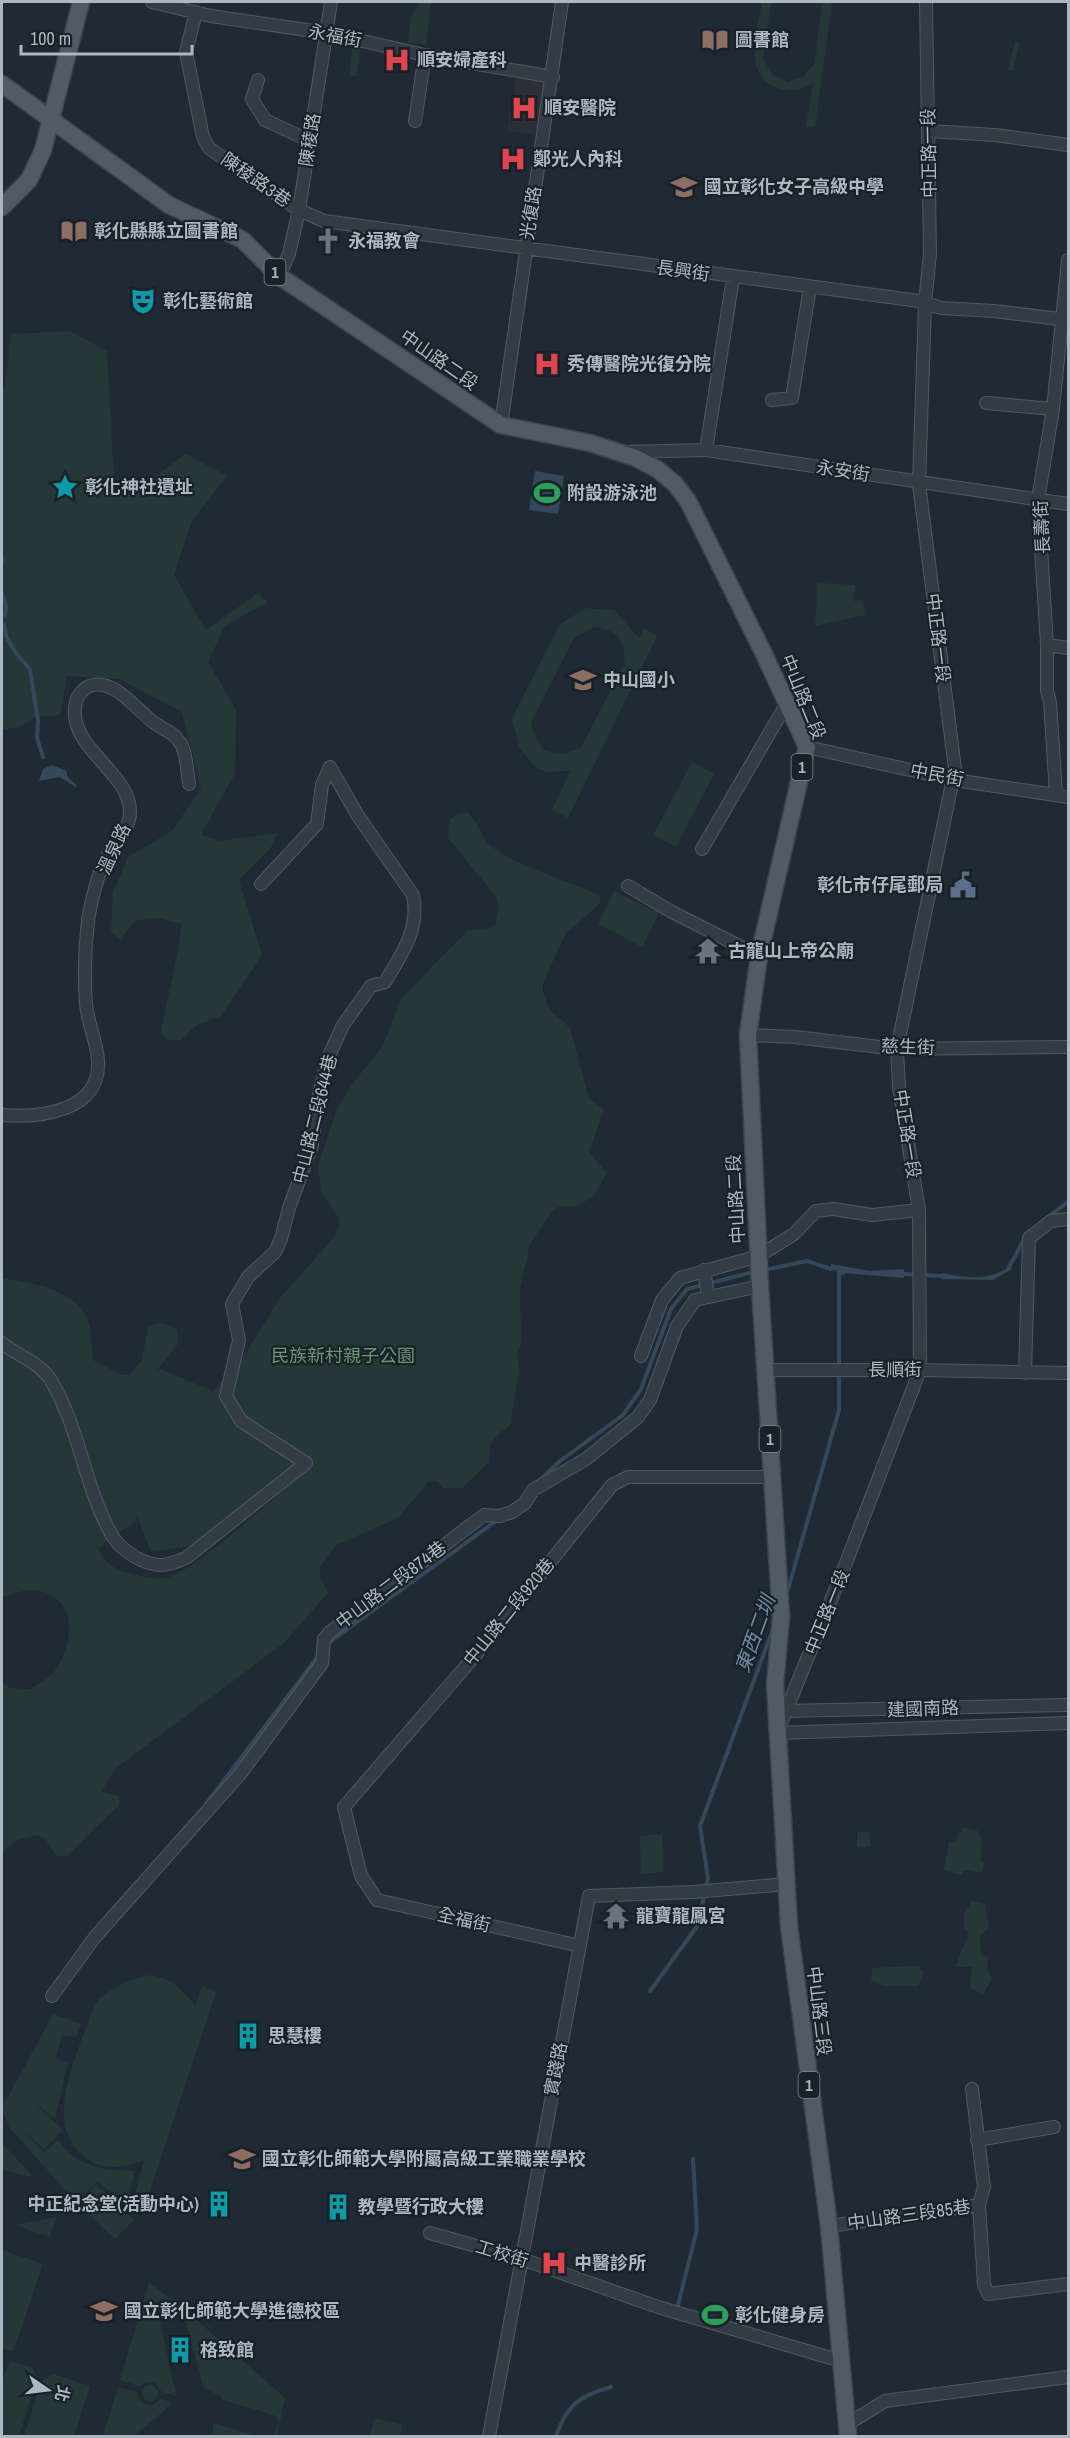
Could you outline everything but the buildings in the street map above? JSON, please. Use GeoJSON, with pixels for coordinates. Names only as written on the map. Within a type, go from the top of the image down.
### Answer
{"type":"FeatureCollection","features":[{"type":"Feature","properties":{"kind":"main road"},"geometry":{"type":"LineString","coordinates":[[2,207],[29,180],[43,150],[81,2]]}},
{"type":"Feature","properties":{"kind":"main road","name":"中山路二段"},"geometry":{"type":"LineString","coordinates":[[2,84],[169,206],[243,240],[279,276],[501,425],[590,443],[657,469],[675,484],[688,501],[787,703],[807,747],[759,956],[748,1035],[759,1271],[781,1608],[775,1684],[782,1711],[777,1733]]}},
{"type":"Feature","properties":{"kind":"main road","name":"中山路三段"},"geometry":{"type":"LineString","coordinates":[[777,1733],[796,1990],[829,2226],[847,2431]]}},
{"type":"Feature","properties":{"kind":"street","name":"永福街"},"geometry":{"type":"LineString","coordinates":[[152,2],[196,12],[327,33],[425,55],[553,77]]}},
{"type":"Feature","properties":{"kind":"street","name":"陳稜路"},"geometry":{"type":"LineString","coordinates":[[279,276],[289,254],[299,210],[331,2]]}},
{"type":"Feature","properties":{"kind":"street","name":"光復路"},"geometry":{"type":"LineString","coordinates":[[501,425],[562,2]]}},
{"type":"Feature","properties":{"kind":"street","name":"中正路一段"},"geometry":{"type":"LineString","coordinates":[[782,1711],[920,1370],[919,1210],[899,1087],[897,1049],[955,780],[919,484],[925,304],[930,253],[926,2]]}},
{"type":"Feature","properties":{"kind":"street","name":"陳稜路3巷"},"geometry":{"type":"LineString","coordinates":[[196,12],[186,52],[203,137],[209,148],[299,210]]}},
{"type":"Feature","properties":{"kind":"street"},"geometry":{"type":"LineString","coordinates":[[416,120],[425,55]]}},
{"type":"Feature","properties":{"kind":"street"},"geometry":{"type":"LineString","coordinates":[[258,80],[252,99],[265,120],[310,141]]}},
{"type":"Feature","properties":{"kind":"street"},"geometry":{"type":"LineString","coordinates":[[928,130],[995,135],[1068,145]]}},
{"type":"Feature","properties":{"kind":"street","name":"長興街"},"geometry":{"type":"LineString","coordinates":[[299,210],[324,221],[810,287],[941,308],[1066,320]]}},
{"type":"Feature","properties":{"kind":"street","name":"長壽街"},"geometry":{"type":"LineString","coordinates":[[1062,795],[1047,691],[1047,645],[1038,500],[1066,320],[1068,260]]}},
{"type":"Feature","properties":{"kind":"street"},"geometry":{"type":"LineString","coordinates":[[706,450],[733,278]]}},
{"type":"Feature","properties":{"kind":"street"},"geometry":{"type":"LineString","coordinates":[[772,400],[792,398],[810,287]]}},
{"type":"Feature","properties":{"kind":"street"},"geometry":{"type":"LineString","coordinates":[[986,403],[1053,409]]}},
{"type":"Feature","properties":{"kind":"street","name":"永安街"},"geometry":{"type":"LineString","coordinates":[[616,452],[706,450],[919,484],[1068,504]]}},
{"type":"Feature","properties":{"kind":"street"},"geometry":{"type":"LineString","coordinates":[[1047,645],[1068,648]]}},
{"type":"Feature","properties":{"kind":"street","name":"溫泉路"},"geometry":{"type":"LineString","coordinates":[[2,1115],[27,1117],[63,1109],[81,1102],[92,1086],[99,1062],[86,1005],[88,920],[104,861],[125,831],[130,812],[126,794],[80,732],[75,716],[76,701],[85,688],[97,683],[111,687],[156,725],[171,731],[183,746],[189,784]]}},
{"type":"Feature","properties":{"kind":"street"},"geometry":{"type":"LineString","coordinates":[[702,849],[787,703]]}},
{"type":"Feature","properties":{"kind":"street","name":"中民街"},"geometry":{"type":"LineString","coordinates":[[807,747],[955,780],[1062,795]]}},
{"type":"Feature","properties":{"kind":"street","name":"中山路二段644巷"},"geometry":{"type":"LineString","coordinates":[[2,1343],[39,1367],[49,1377],[66,1411],[90,1483],[114,1539],[141,1561],[161,1566],[186,1558],[306,1463],[241,1421],[226,1396],[239,1340],[232,1304],[249,1277],[275,1252],[281,1239],[312,1145],[316,1103],[328,1058],[343,1025],[371,986],[385,982],[411,940],[416,909],[413,895],[358,816],[330,767],[322,785],[317,824],[261,884]]}},
{"type":"Feature","properties":{"kind":"street"},"geometry":{"type":"LineString","coordinates":[[628,886],[672,912],[759,956]]}},
{"type":"Feature","properties":{"kind":"street","name":"慈生街"},"geometry":{"type":"LineString","coordinates":[[748,1035],[795,1037],[897,1049],[1068,1047]]}},
{"type":"Feature","properties":{"kind":"street"},"geometry":{"type":"LineString","coordinates":[[641,1356],[662,1300],[680,1278],[704,1270],[759,1271],[816,1210],[833,1209],[872,1215],[919,1210]]}},
{"type":"Feature","properties":{"kind":"street"},"geometry":{"type":"LineString","coordinates":[[1025,1373],[1029,1238],[1051,1221],[1068,1219]]}},
{"type":"Feature","properties":{"kind":"street"},"geometry":{"type":"LineString","coordinates":[[704,1270],[708,1295]]}},
{"type":"Feature","properties":{"kind":"street","name":"中山路二段874巷"},"geometry":{"type":"LineString","coordinates":[[52,1996],[95,1937],[241,1773],[315,1672],[323,1658],[324,1639],[476,1520],[484,1515],[512,1512],[525,1503],[533,1490],[586,1459],[638,1417],[650,1400],[685,1311],[695,1300],[759,1271]]}},
{"type":"Feature","properties":{"kind":"street","name":"長順街"},"geometry":{"type":"LineString","coordinates":[[765,1370],[920,1370],[1068,1374]]}},
{"type":"Feature","properties":{"kind":"street","name":"中山路二段920巷"},"geometry":{"type":"LineString","coordinates":[[361,1876],[344,1807],[472,1658],[612,1485],[628,1477],[772,1477]]}},
{"type":"Feature","properties":{"kind":"street","name":"建國南路"},"geometry":{"type":"LineString","coordinates":[[782,1711],[1068,1705]]}},
{"type":"Feature","properties":{"kind":"street","name":"建國南路"},"geometry":{"type":"LineString","coordinates":[[777,1733],[1068,1723]]}},
{"type":"Feature","properties":{"kind":"street","name":"全福街"},"geometry":{"type":"LineString","coordinates":[[361,1876],[377,1900],[580,1946]]}},
{"type":"Feature","properties":{"kind":"street","name":"實踐路"},"geometry":{"type":"LineString","coordinates":[[489,2436],[589,1896],[694,1892],[787,1884]]}},
{"type":"Feature","properties":{"kind":"street","name":"中山路三段85巷"},"geometry":{"type":"LineString","coordinates":[[829,2226],[979,2205],[984,2187],[972,2089]]}},
{"type":"Feature","properties":{"kind":"street"},"geometry":{"type":"LineString","coordinates":[[977,2140],[1054,2127]]}},
{"type":"Feature","properties":{"kind":"street"},"geometry":{"type":"LineString","coordinates":[[979,2205],[984,2284],[988,2294],[1068,2284]]}},
{"type":"Feature","properties":{"kind":"street","name":"工校街"},"geometry":{"type":"LineString","coordinates":[[430,2233],[522,2259],[681,2313],[841,2361]]}},
{"type":"Feature","properties":{"kind":"street"},"geometry":{"type":"LineString","coordinates":[[847,2431],[885,2401],[1068,2376]]}},
{"type":"Feature","properties":{"kind":"shaded area","name":"順安醫院"},"geometry":{"type":"Polygon","coordinates":[[[516,78],[544,81],[535,135],[507,131],[516,78]]]}},
{"type":"Feature","properties":{"kind":"green space"},"geometry":{"type":"Polygon","coordinates":[[[431,2],[426,44],[408,43],[411,17],[419,3],[431,2]]]}},
{"type":"Feature","properties":{"kind":"green space"},"geometry":{"type":"Polygon","coordinates":[[[762,2],[771,2],[763,59],[773,75],[788,82],[804,76],[815,63],[822,2],[832,2],[815,127],[806,126],[813,83],[800,89],[788,90],[767,82],[759,74],[755,51],[762,2]]]}},
{"type":"Feature","properties":{"kind":"green space"},"geometry":{"type":"Polygon","coordinates":[[[1015,41],[1020,42],[1013,71],[1008,70],[1015,41]]]}},
{"type":"Feature","properties":{"kind":"green space"},"geometry":{"type":"Polygon","coordinates":[[[352,49],[360,49],[356,76],[350,76],[352,49]]]}},
{"type":"Feature","properties":{"kind":"green space"},"geometry":{"type":"Polygon","coordinates":[[[69,331],[107,351],[114,484],[140,487],[186,454],[227,476],[192,521],[174,575],[206,630],[258,593],[268,602],[225,626],[208,662],[236,709],[235,774],[201,834],[219,841],[278,833],[270,849],[239,880],[262,955],[221,1016],[195,1026],[181,1040],[170,1040],[161,1034],[178,952],[181,924],[159,918],[135,921],[120,939],[111,932],[113,893],[128,857],[172,831],[201,788],[182,712],[119,679],[67,676],[60,715],[36,717],[19,727],[2,730],[2,388],[5,387],[11,334],[69,331]]]}},
{"type":"Feature","properties":{"kind":"green space"},"geometry":{"type":"Polygon","coordinates":[[[818,583],[856,585],[853,601],[863,600],[865,615],[815,626],[818,583]]]}},
{"type":"Feature","properties":{"kind":"green space"},"geometry":{"type":"Polygon","coordinates":[[[586,608],[614,610],[639,638],[644,628],[657,636],[568,818],[552,810],[570,771],[547,772],[535,767],[519,747],[512,718],[560,624],[586,608]],[[594,627],[574,638],[531,723],[535,737],[545,751],[565,754],[581,747],[624,665],[622,643],[614,634],[594,627]]]}},
{"type":"Feature","properties":{"kind":"green space"},"geometry":{"type":"Polygon","coordinates":[[[692,762],[714,774],[676,847],[653,835],[692,762]]]}},
{"type":"Feature","properties":{"kind":"green space","name":"民族新村親子公園"},"geometry":{"type":"Polygon","coordinates":[[[467,812],[488,843],[496,850],[599,895],[601,903],[566,933],[543,983],[543,992],[549,1009],[570,1028],[589,1099],[604,1110],[589,1152],[607,1173],[594,1196],[577,1206],[558,1207],[551,1213],[530,1244],[520,1288],[521,1344],[517,1353],[519,1371],[510,1426],[493,1440],[489,1450],[489,1462],[462,1488],[443,1488],[437,1481],[428,1482],[398,1518],[336,1545],[320,1567],[320,1577],[328,1593],[284,1643],[115,1769],[101,1792],[119,1796],[119,1805],[66,1857],[56,1856],[46,1840],[38,1835],[20,1839],[2,1851],[2,1682],[10,1688],[30,1689],[51,1675],[66,1649],[69,1623],[66,1611],[59,1601],[48,1594],[29,1590],[2,1597],[2,1278],[48,1288],[59,1292],[78,1305],[85,1314],[90,1330],[93,1360],[122,1375],[129,1375],[142,1360],[148,1328],[159,1324],[177,1330],[178,1344],[157,1370],[160,1369],[213,1391],[240,1362],[280,1298],[336,1235],[340,1220],[322,1194],[318,1166],[337,1108],[353,1083],[383,1046],[400,1000],[467,931],[495,927],[499,908],[497,898],[448,838],[450,819],[458,813],[467,812]],[[311,1466],[195,1545],[151,1552],[136,1513],[137,1521],[108,1539],[99,1549],[109,1564],[121,1571],[151,1578],[166,1578],[218,1546],[311,1466]]]}},
{"type":"Feature","properties":{"kind":"green space"},"geometry":{"type":"Polygon","coordinates":[[[614,891],[659,913],[642,947],[598,924],[614,891]]]}},
{"type":"Feature","properties":{"kind":"green space"},"geometry":{"type":"Polygon","coordinates":[[[962,1827],[977,1830],[982,1841],[980,1861],[984,1862],[981,1873],[964,1870],[962,1875],[944,1870],[949,1842],[956,1842],[958,1832],[961,1833],[962,1827]]]}},
{"type":"Feature","properties":{"kind":"green space"},"geometry":{"type":"Polygon","coordinates":[[[857,1832],[869,1832],[871,1846],[857,1848],[857,1832]]]}},
{"type":"Feature","properties":{"kind":"green space"},"geometry":{"type":"Polygon","coordinates":[[[662,1834],[663,1872],[641,1874],[640,1836],[662,1834]]]}},
{"type":"Feature","properties":{"kind":"green space"},"geometry":{"type":"Polygon","coordinates":[[[972,1901],[985,1904],[989,1927],[980,1936],[981,1954],[988,1958],[987,1969],[992,1979],[983,1994],[970,1988],[972,1967],[955,1967],[969,1933],[964,1928],[964,1913],[972,1901]]]}},
{"type":"Feature","properties":{"kind":"green space"},"geometry":{"type":"Polygon","coordinates":[[[918,1966],[924,1973],[918,1986],[884,1986],[871,1980],[872,1968],[918,1966]]]}},
{"type":"Feature","properties":{"kind":"green space"},"geometry":{"type":"Polygon","coordinates":[[[150,1975],[176,1985],[195,2006],[202,1986],[216,1992],[146,2202],[134,2198],[144,2160],[113,2167],[98,2164],[83,2156],[71,2141],[65,2124],[64,2104],[74,2062],[95,2004],[120,1985],[150,1975]]]}},
{"type":"Feature","properties":{"kind":"green space"},"geometry":{"type":"Polygon","coordinates":[[[53,2014],[82,2024],[76,2037],[62,2035],[56,2058],[68,2063],[55,2119],[32,2101],[63,2130],[44,2149],[19,2127],[44,2152],[58,2140],[74,2157],[92,2166],[135,2171],[128,2199],[120,2198],[97,2182],[76,2202],[9,2127],[2,2108],[53,2014]]]}},
{"type":"Feature","properties":{"kind":"green space"},"geometry":{"type":"Polygon","coordinates":[[[2,2143],[31,2174],[30,2177],[2,2169],[2,2143]]]}},
{"type":"Feature","properties":{"kind":"green space"},"geometry":{"type":"Polygon","coordinates":[[[96,2184],[134,2220],[115,2239],[79,2205],[96,2184]]]}},
{"type":"Feature","properties":{"kind":"green space"},"geometry":{"type":"Polygon","coordinates":[[[57,2217],[49,2237],[14,2225],[57,2217]]]}},
{"type":"Feature","properties":{"kind":"green space"},"geometry":{"type":"Polygon","coordinates":[[[2,2250],[43,2264],[13,2352],[2,2348],[2,2250]]]}},
{"type":"Feature","properties":{"kind":"green space"},"geometry":{"type":"Polygon","coordinates":[[[149,2283],[183,2308],[285,2398],[277,2436],[274,2436],[279,2421],[276,2416],[221,2399],[222,2397],[204,2388],[182,2308],[158,2311],[176,2396],[162,2392],[154,2382],[146,2382],[139,2386],[120,2380],[149,2283]]]}},
{"type":"Feature","properties":{"kind":"green space"},"geometry":{"type":"Polygon","coordinates":[[[10,2361],[33,2368],[37,2379],[19,2436],[2,2434],[2,2381],[10,2361]]]}},
{"type":"Feature","properties":{"kind":"green space"},"geometry":{"type":"Polygon","coordinates":[[[53,2374],[90,2386],[74,2436],[24,2436],[42,2380],[53,2374]]]}},
{"type":"Feature","properties":{"kind":"green space"},"geometry":{"type":"Polygon","coordinates":[[[147,2385],[153,2385],[158,2393],[156,2399],[147,2401],[142,2396],[142,2390],[147,2385]]]}},
{"type":"Feature","properties":{"kind":"green space"},"geometry":{"type":"Polygon","coordinates":[[[118,2387],[137,2392],[140,2400],[146,2405],[153,2405],[161,2399],[173,2403],[134,2436],[103,2436],[118,2387]]]}},
{"type":"Feature","properties":{"kind":"green space"},"geometry":{"type":"Polygon","coordinates":[[[375,2418],[403,2425],[399,2436],[369,2436],[375,2418]]]}},
{"type":"Feature","properties":{"kind":"green space"},"geometry":{"type":"Polygon","coordinates":[[[213,2423],[258,2436],[213,2434],[213,2423]]]}},
{"type":"Feature","properties":{"kind":"water","name":"附設游泳池"},"geometry":{"type":"Polygon","coordinates":[[[535,471],[564,476],[558,514],[529,510],[535,471]]]}},
{"type":"Feature","properties":{"kind":"water"},"geometry":{"type":"Polygon","coordinates":[[[52,765],[67,771],[67,776],[77,786],[75,787],[60,777],[39,781],[43,769],[52,765]]]}},
{"type":"Feature","properties":{"kind":"water"},"geometry":{"type":"Polygon","coordinates":[[[831,1264],[870,1271],[904,1269],[904,1278],[843,1273],[831,1269],[831,1264]]]}},
{"type":"Feature","properties":{"kind":"water"},"geometry":{"type":"Polygon","coordinates":[[[1009,1267],[1012,1269],[993,1280],[942,1279],[942,1273],[977,1277],[993,1275],[1009,1267]]]}},
{"type":"Feature","properties":{"kind":"waterway"},"geometry":{"type":"LineString","coordinates":[[2,594],[6,606],[5,616]]}},
{"type":"Feature","properties":{"kind":"waterway"},"geometry":{"type":"LineString","coordinates":[[4,624],[6,636],[15,652],[30,669],[38,721],[37,738],[43,757]]}},
{"type":"Feature","properties":{"kind":"waterway","name":"東西二圳"},"geometry":{"type":"LineString","coordinates":[[1047,1218],[1068,1202]]}},
{"type":"Feature","properties":{"kind":"waterway","name":"東西二圳"},"geometry":{"type":"LineString","coordinates":[[1009,1267],[1026,1236]]}},
{"type":"Feature","properties":{"kind":"waterway"},"geometry":{"type":"LineString","coordinates":[[764,1270],[807,1261],[831,1269]]}},
{"type":"Feature","properties":{"kind":"waterway"},"geometry":{"type":"LineString","coordinates":[[540,1480],[560,1461],[623,1415],[641,1389],[671,1309],[687,1289],[753,1272]]}},
{"type":"Feature","properties":{"kind":"waterway","name":"東西二圳"},"geometry":{"type":"LineString","coordinates":[[787,1593],[839,1410],[839,1272],[843,1273]]}},
{"type":"Feature","properties":{"kind":"waterway"},"geometry":{"type":"LineString","coordinates":[[904,1274],[942,1276]]}},
{"type":"Feature","properties":{"kind":"waterway"},"geometry":{"type":"LineString","coordinates":[[327,1644],[500,1518]]}},
{"type":"Feature","properties":{"kind":"waterway","name":"東西二圳"},"geometry":{"type":"LineString","coordinates":[[650,1991],[698,1925],[708,1878],[700,1826],[773,1629]]}},
{"type":"Feature","properties":{"kind":"waterway"},"geometry":{"type":"LineString","coordinates":[[206,1804],[319,1655]]}},
{"type":"Feature","properties":{"kind":"waterway","name":"東西二圳"},"geometry":{"type":"LineString","coordinates":[[677,2309],[697,2229],[693,2159]]}},
{"type":"Feature","properties":{"kind":"waterway","name":"東西二圳"},"geometry":{"type":"LineString","coordinates":[[556,2436],[560,2425],[576,2403],[590,2394],[611,2387]]}},
{"type":"Feature","properties":{"kind":"place","name":"圖書館"},"geometry":{"type":"Point","coordinates":[715,40]}},
{"type":"Feature","properties":{"kind":"place","name":"順安婦產科"},"geometry":{"type":"Point","coordinates":[397,60]}},
{"type":"Feature","properties":{"kind":"place","name":"順安醫院"},"geometry":{"type":"Point","coordinates":[524,108]}},
{"type":"Feature","properties":{"kind":"place","name":"鄭光人內科"},"geometry":{"type":"Point","coordinates":[513,159]}},
{"type":"Feature","properties":{"kind":"place","name":"國立彰化女子高級中學"},"geometry":{"type":"Point","coordinates":[684,187]}},
{"type":"Feature","properties":{"kind":"place","name":"彰化縣縣立圖書館"},"geometry":{"type":"Point","coordinates":[74,231]}},
{"type":"Feature","properties":{"kind":"place","name":"永福教會"},"geometry":{"type":"Point","coordinates":[328,241]}},
{"type":"Feature","properties":{"kind":"place","name":"彰化藝術館"},"geometry":{"type":"Point","coordinates":[143,301]}},
{"type":"Feature","properties":{"kind":"place","name":"秀傳醫院光復分院"},"geometry":{"type":"Point","coordinates":[547,364]}},
{"type":"Feature","properties":{"kind":"place","name":"彰化神社遺址"},"geometry":{"type":"Point","coordinates":[65,487]}},
{"type":"Feature","properties":{"kind":"place","name":"附設游泳池"},"geometry":{"type":"Point","coordinates":[547,493]}},
{"type":"Feature","properties":{"kind":"place","name":"中山國小"},"geometry":{"type":"Point","coordinates":[583,680]}},
{"type":"Feature","properties":{"kind":"place","name":"彰化市仔尾郵局"},"geometry":{"type":"Point","coordinates":[963,885]}},
{"type":"Feature","properties":{"kind":"place","name":"古龍山上帝公廟"},"geometry":{"type":"Point","coordinates":[708,951]}},
{"type":"Feature","properties":{"kind":"place","name":"龍寶龍鳳宮"},"geometry":{"type":"Point","coordinates":[616,1916]}},
{"type":"Feature","properties":{"kind":"place","name":"思慧樓"},"geometry":{"type":"Point","coordinates":[248,2036]}},
{"type":"Feature","properties":{"kind":"place","name":"國立彰化師範大學附屬高級工業職業學校"},"geometry":{"type":"Point","coordinates":[242,2159]}},
{"type":"Feature","properties":{"kind":"place","name":"中正紀念堂(活動中心)"},"geometry":{"type":"Point","coordinates":[219,2204]}},
{"type":"Feature","properties":{"kind":"place","name":"教學暨行政大樓"},"geometry":{"type":"Point","coordinates":[338,2207]}},
{"type":"Feature","properties":{"kind":"place","name":"中醫診所"},"geometry":{"type":"Point","coordinates":[554,2263]}},
{"type":"Feature","properties":{"kind":"place","name":"國立彰化師範大學進德校區"},"geometry":{"type":"Point","coordinates":[104,2311]}},
{"type":"Feature","properties":{"kind":"place","name":"彰化健身房"},"geometry":{"type":"Point","coordinates":[715,2315]}},
{"type":"Feature","properties":{"kind":"place","name":"格致館"},"geometry":{"type":"Point","coordinates":[180,2350]}}]}
